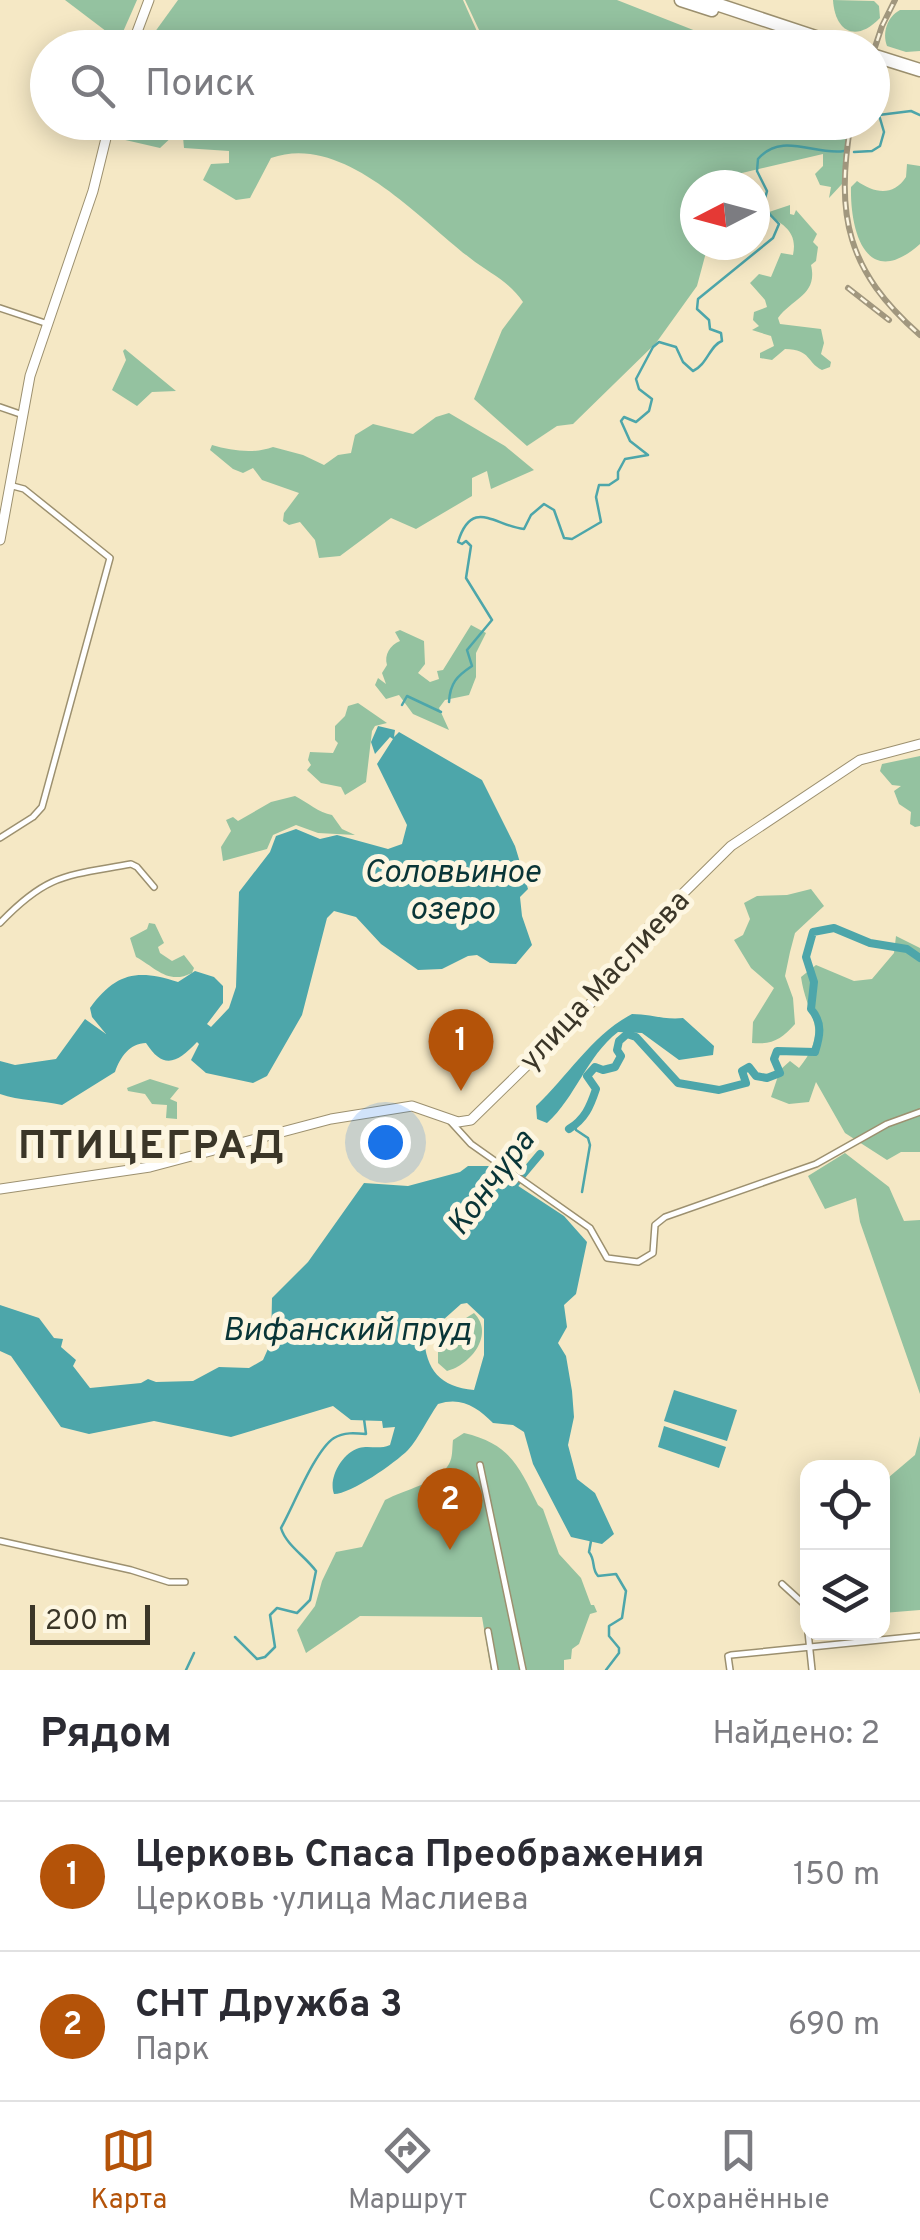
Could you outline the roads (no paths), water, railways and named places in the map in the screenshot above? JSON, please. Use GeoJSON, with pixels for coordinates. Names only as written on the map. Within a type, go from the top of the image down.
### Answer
{"type":"FeatureCollection","features":[{"type":"Feature","properties":{"kind":"highway"},"geometry":{"type":"LineString","coordinates":[[681,0],[770,30]]}},
{"type":"Feature","properties":{"kind":"highway"},"geometry":{"type":"LineString","coordinates":[[704,0],[795,30]]}},
{"type":"Feature","properties":{"kind":"highway"},"geometry":{"type":"LineString","coordinates":[[890,61],[920,70]]}},
{"type":"Feature","properties":{"kind":"highway"},"geometry":{"type":"LineString","coordinates":[[890,69],[920,78]]}},
{"type":"Feature","properties":{"kind":"street"},"geometry":{"type":"LineString","coordinates":[[138,30],[153,0]]}},
{"type":"Feature","properties":{"kind":"street"},"geometry":{"type":"LineString","coordinates":[[0,540],[30,376],[93,191],[106,140]]}},
{"type":"Feature","properties":{"kind":"street"},"geometry":{"type":"LineString","coordinates":[[0,308],[48,324]]}},
{"type":"Feature","properties":{"kind":"street"},"geometry":{"type":"LineString","coordinates":[[0,407],[22,415]]}},
{"type":"Feature","properties":{"kind":"street"},"geometry":{"type":"LineString","coordinates":[[0,838],[33,818],[42,807],[110,558],[24,489],[9,485]]}},
{"type":"Feature","properties":{"kind":"street","name":"улица Маслиева"},"geometry":{"type":"LineString","coordinates":[[449,1118],[458,1122],[472,1120],[596,998],[648,928],[736,842],[860,760],[920,744]]}},
{"type":"Feature","properties":{"kind":"street"},"geometry":{"type":"LineString","coordinates":[[0,923],[26,896],[54,878],[131,864],[154,886]]}},
{"type":"Feature","properties":{"kind":"street"},"geometry":{"type":"LineString","coordinates":[[0,1188],[150,1167],[331,1119],[412,1106],[449,1118],[471,1144],[590,1228],[607,1258],[638,1262],[654,1253],[655,1225],[665,1217],[816,1164],[887,1124],[920,1112]]}},
{"type":"Feature","properties":{"kind":"street"},"geometry":{"type":"LineString","coordinates":[[480,1465],[523,1670]]}},
{"type":"Feature","properties":{"kind":"street"},"geometry":{"type":"LineString","coordinates":[[0,1541],[169,1582],[185,1582]]}},
{"type":"Feature","properties":{"kind":"street"},"geometry":{"type":"LineString","coordinates":[[782,1584],[800,1600]]}},
{"type":"Feature","properties":{"kind":"street"},"geometry":{"type":"LineString","coordinates":[[488,1631],[495,1670]]}},
{"type":"Feature","properties":{"kind":"street"},"geometry":{"type":"LineString","coordinates":[[730,1670],[728,1656],[732,1655],[920,1636]]}},
{"type":"Feature","properties":{"kind":"street"},"geometry":{"type":"LineString","coordinates":[[809,1640],[812,1670]]}},
{"type":"Feature","properties":{"kind":"water","name":"Соловьиное озеро"},"geometry":{"type":"Polygon","coordinates":[[[378,726],[395,730],[394,737],[399,732],[482,780],[515,846],[528,889],[520,897],[532,945],[516,964],[490,963],[477,955],[442,969],[418,970],[381,944],[356,917],[334,911],[327,918],[302,1015],[267,1076],[253,1083],[206,1073],[191,1060],[197,1042],[184,1055],[171,1060],[159,1057],[146,1043],[130,1048],[115,1072],[62,1105],[0,1094],[0,1061],[15,1065],[56,1059],[85,1019],[106,1034],[92,1017],[90,1008],[109,987],[129,977],[151,976],[178,982],[195,971],[214,977],[223,986],[223,1003],[207,1024],[211,1027],[229,1008],[236,987],[239,892],[270,852],[276,836],[296,829],[320,839],[337,835],[388,849],[402,844],[407,825],[377,764],[393,739],[390,737],[375,754],[371,742],[378,726]]]}},
{"type":"Feature","properties":{"kind":"water"},"geometry":{"type":"Polygon","coordinates":[[[632,1014],[683,1018],[714,1046],[713,1055],[679,1060],[642,1033],[618,1032],[597,1053],[557,1113],[547,1123],[537,1119],[536,1106],[592,1044],[632,1014]]]}},
{"type":"Feature","properties":{"kind":"water","name":"Вифанский пруд"},"geometry":{"type":"Polygon","coordinates":[[[468,1166],[488,1166],[564,1216],[587,1242],[576,1294],[564,1305],[567,1327],[558,1343],[566,1356],[572,1391],[574,1417],[568,1445],[577,1479],[595,1493],[614,1534],[602,1544],[571,1537],[533,1464],[524,1432],[513,1425],[493,1423],[462,1403],[438,1404],[402,1456],[361,1484],[334,1494],[333,1481],[342,1461],[359,1448],[390,1445],[395,1427],[383,1428],[382,1421],[351,1420],[333,1406],[231,1437],[154,1421],[89,1434],[61,1427],[11,1356],[0,1351],[0,1305],[39,1318],[54,1338],[63,1339],[61,1347],[76,1360],[73,1366],[90,1388],[148,1379],[193,1381],[219,1367],[249,1368],[263,1360],[271,1342],[272,1298],[308,1262],[364,1183],[408,1186],[460,1172],[468,1166]],[[467,1303],[461,1304],[424,1337],[428,1359],[444,1381],[474,1390],[484,1355],[484,1319],[467,1303]]]}},
{"type":"Feature","properties":{"kind":"water"},"geometry":{"type":"Polygon","coordinates":[[[674,1390],[737,1410],[727,1441],[664,1421],[674,1390]]]}},
{"type":"Feature","properties":{"kind":"water"},"geometry":{"type":"Polygon","coordinates":[[[664,1426],[726,1447],[719,1468],[658,1447],[664,1426]]]}},
{"type":"Feature","properties":{"kind":"waterway"},"geometry":{"type":"LineString","coordinates":[[890,114],[911,111],[920,115]]}},
{"type":"Feature","properties":{"kind":"waterway"},"geometry":{"type":"LineString","coordinates":[[854,152],[872,151],[882,140]]}},
{"type":"Feature","properties":{"kind":"waterway"},"geometry":{"type":"LineString","coordinates":[[449,702],[455,681],[472,666],[467,650],[492,620],[466,578],[471,546],[466,541],[458,542],[464,528],[477,517],[524,529],[531,515],[544,504],[554,510],[564,538],[572,539],[601,522],[596,497],[599,485],[609,485],[618,479],[625,459],[648,455],[630,441],[621,421],[624,417],[636,422],[649,411],[652,399],[639,389],[636,379],[653,347],[659,342],[676,347],[683,362],[693,371],[698,368],[722,341],[721,333],[710,329],[709,320],[697,309],[698,299],[773,238],[779,224],[765,206],[767,191],[757,171],[758,159],[767,151],[788,145],[844,151]]}},
{"type":"Feature","properties":{"kind":"waterway"},"geometry":{"type":"LineString","coordinates":[[402,705],[407,696],[441,712]]}},
{"type":"Feature","properties":{"kind":"waterway","name":"Кончура"},"geometry":{"type":"LineString","coordinates":[[569,1129],[586,1112],[596,1089],[587,1076],[595,1067],[615,1067],[621,1056],[617,1050],[619,1041],[627,1034],[636,1037],[678,1083],[719,1090],[746,1083],[742,1071],[749,1067],[756,1076],[767,1078],[780,1073],[774,1059],[777,1051],[815,1052],[819,1030],[811,1009],[814,982],[806,957],[813,932],[834,928],[870,943],[907,949],[920,958]]}},
{"type":"Feature","properties":{"kind":"waterway"},"geometry":{"type":"LineString","coordinates":[[575,1125],[590,1145],[582,1192]]}},
{"type":"Feature","properties":{"kind":"waterway","name":"Кончура"},"geometry":{"type":"LineString","coordinates":[[514,1185],[540,1154]]}},
{"type":"Feature","properties":{"kind":"waterway","name":"Кончура"},"geometry":{"type":"LineString","coordinates":[[235,1637],[257,1659],[265,1657],[275,1647],[270,1615],[277,1608],[297,1613],[310,1600],[316,1571],[281,1528],[327,1444],[342,1435],[366,1434],[364,1419]]}},
{"type":"Feature","properties":{"kind":"waterway"},"geometry":{"type":"LineString","coordinates":[[591,1541],[589,1552],[598,1576],[616,1574],[626,1591],[622,1618],[609,1626],[609,1636],[619,1653],[606,1670]]}},
{"type":"Feature","properties":{"kind":"waterway","name":"Кончура"},"geometry":{"type":"LineString","coordinates":[[186,1670],[194,1653]]}},
{"type":"Feature","properties":{"kind":"railway"},"geometry":{"type":"LineString","coordinates":[[881,30],[895,0]]}},
{"type":"Feature","properties":{"kind":"railway"},"geometry":{"type":"LineString","coordinates":[[848,140],[845,186],[852,240],[876,288],[920,335]]}},
{"type":"Feature","properties":{"kind":"railway"},"geometry":{"type":"LineString","coordinates":[[848,288],[889,320]]}},
{"type":"Feature","properties":{"kind":"place","name":"Церковь Спаса Преображения"},"geometry":{"type":"Point","coordinates":[461,1091]}},
{"type":"Feature","properties":{"kind":"place","name":"СНТ Дружба 3"},"geometry":{"type":"Point","coordinates":[450,1550]}},
{"type":"Feature","properties":{"kind":"district","name":"ПТИЦЕГРАД"},"geometry":{"type":"Point","coordinates":[152,1144]}}]}
